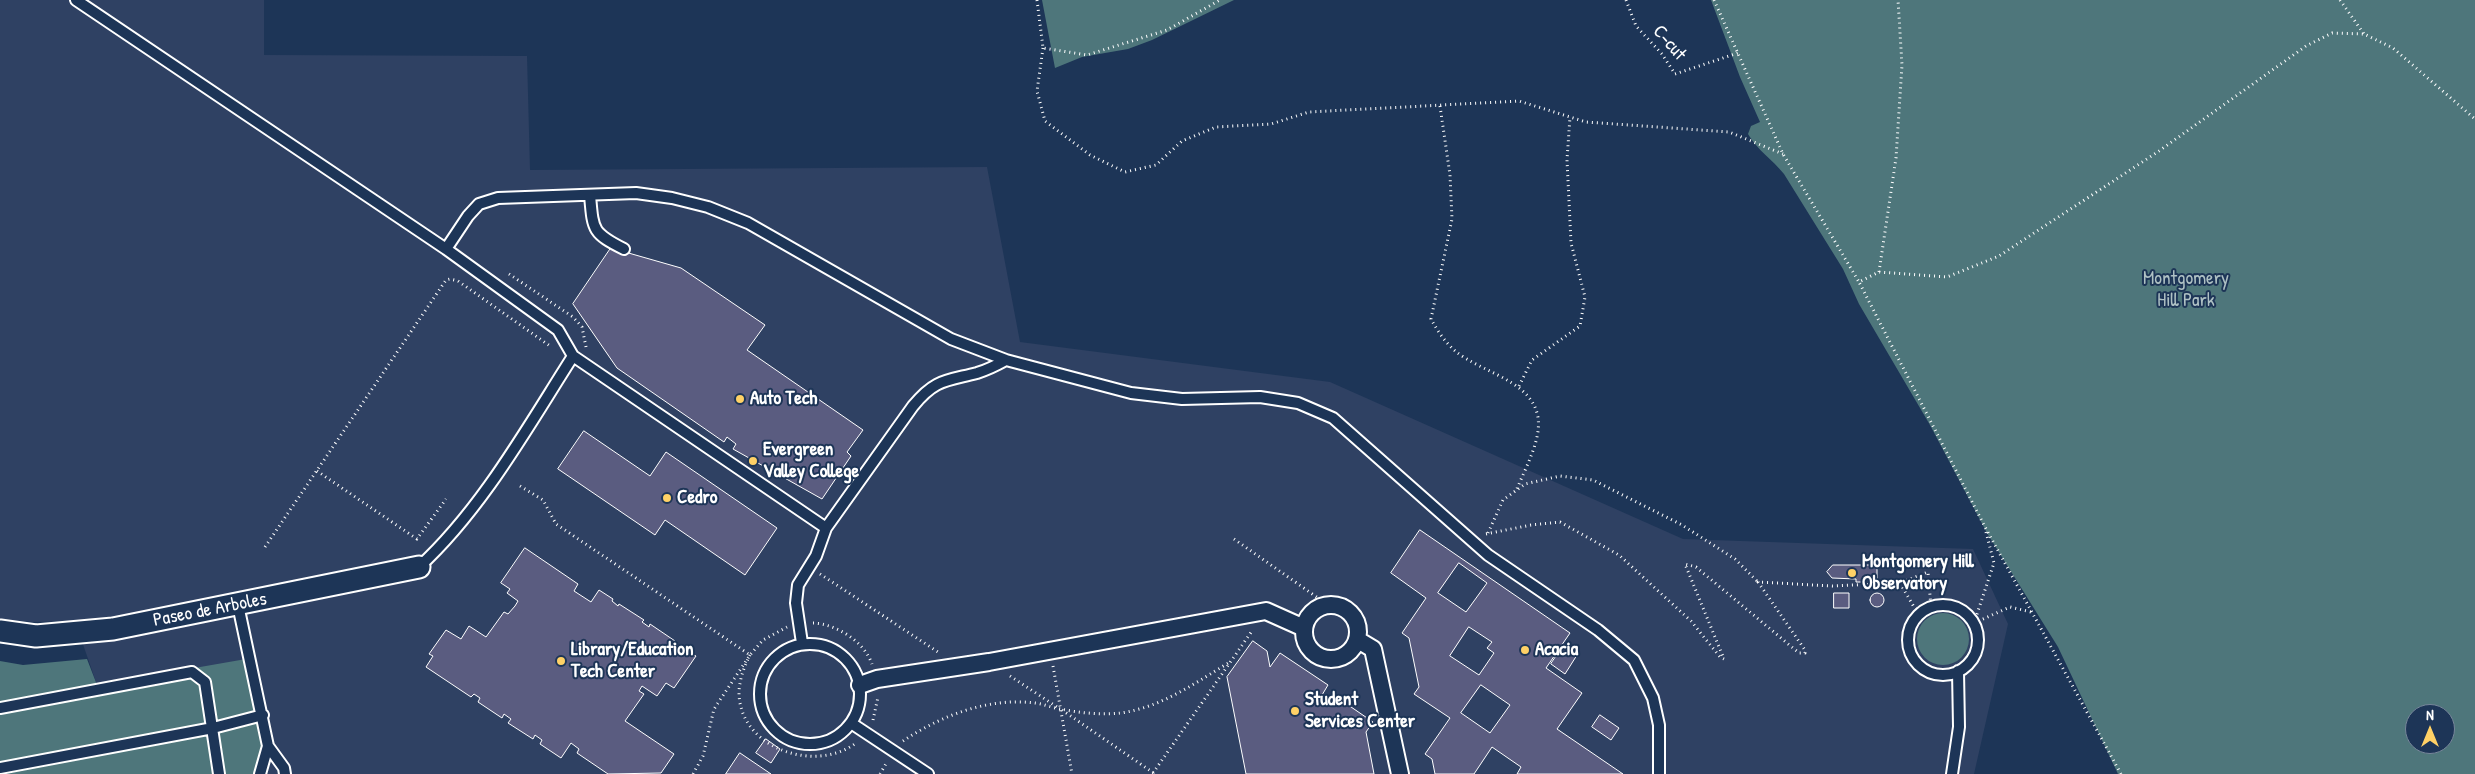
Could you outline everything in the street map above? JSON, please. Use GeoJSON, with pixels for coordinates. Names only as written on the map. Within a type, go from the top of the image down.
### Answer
{"type":"FeatureCollection","features":[{"type":"Feature","properties":{"kind":"street","name":"Paseo de Arboles"},"geometry":{"type":"LineString","coordinates":[[0,631],[36,636],[113,629],[419,567]]}},
{"type":"Feature","properties":{"kind":"street"},"geometry":{"type":"LineString","coordinates":[[1328,605],[1346,608],[1353,614],[1357,622],[1358,640],[1347,655],[1339,659],[1321,658],[1308,646],[1304,628],[1312,612],[1319,607],[1328,605]]}},
{"type":"Feature","properties":{"kind":"street"},"geometry":{"type":"LineString","coordinates":[[860,685],[878,679],[989,662],[1266,611],[1304,628]]}},
{"type":"Feature","properties":{"kind":"street"},"geometry":{"type":"LineString","coordinates":[[1358,640],[1373,649],[1400,774]]}},
{"type":"Feature","properties":{"kind":"lane"},"geometry":{"type":"LineString","coordinates":[[76,0],[446,249],[558,330],[572,356],[826,528]]}},
{"type":"Feature","properties":{"kind":"lane"},"geometry":{"type":"LineString","coordinates":[[446,249],[468,216],[479,204],[498,198],[636,193],[672,198],[708,206],[748,223],[951,339],[1006,360],[1131,393],[1182,398],[1260,397],[1298,403],[1333,418],[1488,555],[1598,630],[1634,660],[1653,698],[1659,725],[1658,774]]}},
{"type":"Feature","properties":{"kind":"lane"},"geometry":{"type":"LineString","coordinates":[[590,195],[592,222],[600,236],[624,250]]}},
{"type":"Feature","properties":{"kind":"lane"},"geometry":{"type":"LineString","coordinates":[[419,567],[446,542],[472,507],[521,438],[572,356]]}},
{"type":"Feature","properties":{"kind":"lane"},"geometry":{"type":"LineString","coordinates":[[802,644],[796,604],[798,585],[816,556],[826,528],[912,406],[926,390],[949,378],[978,373],[1006,360]]}},
{"type":"Feature","properties":{"kind":"lane"},"geometry":{"type":"LineString","coordinates":[[238,605],[263,715],[268,746],[260,774]]}},
{"type":"Feature","properties":{"kind":"lane"},"geometry":{"type":"LineString","coordinates":[[1944,605],[1956,607],[1967,614],[1974,624],[1978,634],[1976,651],[1968,665],[1958,671],[1946,674],[1934,673],[1922,668],[1914,659],[1909,647],[1909,635],[1913,623],[1920,613],[1931,607],[1944,605]]}},
{"type":"Feature","properties":{"kind":"lane"},"geometry":{"type":"LineString","coordinates":[[802,644],[818,644],[833,648],[846,657],[855,670],[860,685],[860,705],[852,723],[839,736],[822,743],[804,744],[786,739],[772,728],[762,712],[759,694],[762,677],[771,661],[785,649],[802,644]]}},
{"type":"Feature","properties":{"kind":"lane"},"geometry":{"type":"LineString","coordinates":[[1952,774],[1960,727],[1958,671]]}},
{"type":"Feature","properties":{"kind":"lane"},"geometry":{"type":"LineString","coordinates":[[0,708],[192,672],[205,682],[219,774]]}},
{"type":"Feature","properties":{"kind":"lane"},"geometry":{"type":"LineString","coordinates":[[0,768],[213,728],[263,715]]}},
{"type":"Feature","properties":{"kind":"lane"},"geometry":{"type":"LineString","coordinates":[[852,723],[928,774]]}},
{"type":"Feature","properties":{"kind":"lane"},"geometry":{"type":"LineString","coordinates":[[268,746],[284,768],[285,774]]}},
{"type":"Feature","properties":{"kind":"path"},"geometry":{"type":"LineString","coordinates":[[1037,0],[1043,48],[1037,91],[1045,121],[1090,155],[1125,172],[1156,165],[1182,141],[1216,128],[1271,124],[1309,112],[1519,101],[1586,122],[1729,132],[1783,154]]}},
{"type":"Feature","properties":{"kind":"path"},"geometry":{"type":"LineString","coordinates":[[1043,48],[1087,55],[1167,30],[1220,0]]}},
{"type":"Feature","properties":{"kind":"path","name":"C-cut"},"geometry":{"type":"LineString","coordinates":[[1626,0],[1636,26],[1662,54],[1675,74],[1738,53]]}},
{"type":"Feature","properties":{"kind":"path"},"geometry":{"type":"LineString","coordinates":[[1714,0],[1783,154],[1859,282],[1985,527],[2121,774]]}},
{"type":"Feature","properties":{"kind":"path"},"geometry":{"type":"LineString","coordinates":[[1878,272],[1896,158],[1902,64],[1898,0]]}},
{"type":"Feature","properties":{"kind":"path"},"geometry":{"type":"LineString","coordinates":[[2340,0],[2364,34]]}},
{"type":"Feature","properties":{"kind":"path"},"geometry":{"type":"LineString","coordinates":[[1859,282],[1878,272],[1947,277],[1999,256],[2159,151],[2306,46],[2332,33],[2364,34],[2393,48],[2475,119]]}},
{"type":"Feature","properties":{"kind":"path"},"geometry":{"type":"LineString","coordinates":[[1440,106],[1450,175],[1452,219],[1431,320],[1455,351],[1519,386],[1538,412],[1537,437],[1516,491]]}},
{"type":"Feature","properties":{"kind":"path"},"geometry":{"type":"LineString","coordinates":[[1519,386],[1532,360],[1580,326],[1584,307],[1585,297],[1571,243],[1567,160],[1570,117]]}},
{"type":"Feature","properties":{"kind":"path"},"geometry":{"type":"LineString","coordinates":[[266,547],[446,280],[458,281],[552,347]]}},
{"type":"Feature","properties":{"kind":"path"},"geometry":{"type":"LineString","coordinates":[[317,471],[417,539],[446,499]]}},
{"type":"Feature","properties":{"kind":"path"},"geometry":{"type":"LineString","coordinates":[[1468,538],[1560,522],[1619,555],[1691,621],[1720,657],[1724,659],[1685,564],[1696,567],[1799,653],[1805,653],[1758,582],[1735,559],[1682,525],[1593,480],[1560,476],[1525,484],[1503,500],[1488,534]]}},
{"type":"Feature","properties":{"kind":"path"},"geometry":{"type":"LineString","coordinates":[[520,486],[543,500],[556,524],[750,655]]}},
{"type":"Feature","properties":{"kind":"path"},"geometry":{"type":"LineString","coordinates":[[1974,624],[1994,563],[1985,527]]}},
{"type":"Feature","properties":{"kind":"path"},"geometry":{"type":"LineString","coordinates":[[1234,539],[1328,605]]}},
{"type":"Feature","properties":{"kind":"path"},"geometry":{"type":"LineString","coordinates":[[810,566],[960,666]]}},
{"type":"Feature","properties":{"kind":"path"},"geometry":{"type":"LineString","coordinates":[[1758,582],[1832,586],[1900,583],[1928,572],[1931,607]]}},
{"type":"Feature","properties":{"kind":"path"},"geometry":{"type":"LineString","coordinates":[[1900,583],[1914,607],[1920,613]]}},
{"type":"Feature","properties":{"kind":"path"},"geometry":{"type":"LineString","coordinates":[[1974,624],[2010,607],[2032,612]]}},
{"type":"Feature","properties":{"kind":"path"},"geometry":{"type":"LineString","coordinates":[[989,662],[1061,709],[1154,774],[1266,611]]}},
{"type":"Feature","properties":{"kind":"path"},"geometry":{"type":"LineString","coordinates":[[693,774],[703,756],[714,709],[750,655],[768,636],[780,629],[799,623],[820,624],[840,630],[858,642],[870,659],[878,679],[877,707],[865,732],[853,746],[837,756],[819,761],[799,761]]}},
{"type":"Feature","properties":{"kind":"path"},"geometry":{"type":"LineString","coordinates":[[1050,650],[1072,774]]}},
{"type":"Feature","properties":{"kind":"path"},"geometry":{"type":"LineString","coordinates":[[750,655],[742,673],[739,692],[742,712],[750,730],[764,745],[780,755],[790,758]]}},
{"type":"Feature","properties":{"kind":"path"},"geometry":{"type":"LineString","coordinates":[[880,774],[902,741],[925,726],[978,707],[1034,702],[1061,709],[1120,713],[1147,707],[1171,698],[1230,662]]}},
{"type":"Feature","properties":{"kind":"shaded area","name":"Evergreen Valley College"},"geometry":{"type":"Polygon","coordinates":[[[0,0],[264,0],[264,55],[527,56],[530,170],[987,167],[1020,342],[1330,382],[1683,539],[1973,549],[2008,624],[1974,774],[113,774],[97,685],[75,621],[33,622],[0,619],[0,0]]]}},
{"type":"Feature","properties":{"kind":"green space"},"geometry":{"type":"Polygon","coordinates":[[[1042,0],[1234,0],[1152,40],[1128,49],[1082,57],[1055,68],[1042,0]]]}},
{"type":"Feature","properties":{"kind":"green space","name":"Montgomery Hill Park"},"geometry":{"type":"Polygon","coordinates":[[[1711,0],[2475,0],[2475,774],[2118,774],[2058,647],[1987,533],[1930,425],[1859,304],[1843,269],[1784,174],[1748,134],[1751,126],[1760,122],[1740,77],[1711,0]]]}},
{"type":"Feature","properties":{"kind":"green space"},"geometry":{"type":"Polygon","coordinates":[[[1943,613],[1957,617],[1965,625],[1969,639],[1965,653],[1957,661],[1943,665],[1929,661],[1921,653],[1917,639],[1921,625],[1929,617],[1943,613]]]}},
{"type":"Feature","properties":{"kind":"green space"},"geometry":{"type":"Polygon","coordinates":[[[87,659],[97,685],[246,659],[267,774],[0,774],[0,661],[23,665],[87,659]]]}},
{"type":"Feature","properties":{"kind":"building","name":"Auto Tech"},"geometry":{"type":"Polygon","coordinates":[[[611,248],[681,268],[765,325],[747,350],[863,430],[847,452],[851,456],[822,499],[733,449],[736,444],[727,437],[724,442],[617,368],[573,304],[611,248]]]}},
{"type":"Feature","properties":{"kind":"building","name":"Cedro"},"geometry":{"type":"Polygon","coordinates":[[[584,431],[650,476],[666,452],[777,528],[745,575],[665,520],[655,535],[558,469],[584,431]]]}},
{"type":"Feature","properties":{"kind":"building","name":"Acacia"},"geometry":{"type":"Polygon","coordinates":[[[1420,530],[1570,633],[1546,668],[1582,693],[1557,729],[1623,774],[1517,774],[1521,767],[1492,747],[1474,774],[1435,774],[1432,759],[1425,754],[1450,718],[1414,694],[1419,687],[1409,638],[1402,633],[1426,598],[1391,573],[1420,530]],[[1459,563],[1438,593],[1466,612],[1487,583],[1459,563]],[[1469,627],[1450,656],[1479,675],[1494,653],[1487,648],[1492,642],[1469,627]],[[1481,685],[1461,713],[1490,733],[1510,705],[1481,685]]]}},
{"type":"Feature","properties":{"kind":"building","name":"Library/Education Tech Center"},"geometry":{"type":"Polygon","coordinates":[[[525,548],[578,584],[574,591],[591,602],[599,590],[613,599],[612,601],[618,606],[619,604],[644,620],[642,622],[649,627],[650,624],[675,641],[673,643],[696,656],[674,688],[666,683],[657,696],[642,686],[639,691],[644,694],[625,721],[674,754],[661,773],[608,774],[577,753],[579,749],[571,743],[561,758],[540,744],[542,740],[535,735],[533,739],[508,723],[511,719],[504,714],[502,718],[478,702],[480,698],[474,694],[471,697],[426,667],[433,656],[429,654],[446,630],[461,639],[469,626],[486,637],[504,612],[508,614],[515,606],[518,601],[507,593],[510,589],[501,583],[525,548]]]}},
{"type":"Feature","properties":{"kind":"building","name":"Montgomery Hill Observatory"},"geometry":{"type":"Polygon","coordinates":[[[1833,565],[1877,565],[1877,579],[1863,579],[1863,582],[1856,582],[1856,579],[1832,578],[1827,572],[1833,565]]]}},
{"type":"Feature","properties":{"kind":"building"},"geometry":{"type":"Polygon","coordinates":[[[1834,593],[1849,593],[1849,608],[1834,608],[1834,593]]]}},
{"type":"Feature","properties":{"kind":"building","name":"Montgomery Hill Observatory"},"geometry":{"type":"Polygon","coordinates":[[[1874,593],[1880,593],[1884,600],[1880,607],[1874,607],[1870,603],[1870,597],[1874,593]]]}},
{"type":"Feature","properties":{"kind":"building","name":"Student Services Center"},"geometry":{"type":"Polygon","coordinates":[[[1253,641],[1267,651],[1270,667],[1280,653],[1328,685],[1319,700],[1335,696],[1373,722],[1366,732],[1374,774],[1246,774],[1227,677],[1253,641]]]}},
{"type":"Feature","properties":{"kind":"building"},"geometry":{"type":"Polygon","coordinates":[[[1563,646],[1577,655],[1565,674],[1551,664],[1563,646]]]}},
{"type":"Feature","properties":{"kind":"building"},"geometry":{"type":"Polygon","coordinates":[[[1600,715],[1619,728],[1611,740],[1592,727],[1600,715]]]}},
{"type":"Feature","properties":{"kind":"building"},"geometry":{"type":"Polygon","coordinates":[[[766,739],[780,749],[771,763],[756,753],[766,739]]]}},
{"type":"Feature","properties":{"kind":"building"},"geometry":{"type":"Polygon","coordinates":[[[740,753],[771,774],[726,774],[740,753]]]}},
{"type":"Feature","properties":{"kind":"place","name":"Auto Tech"},"geometry":{"type":"Point","coordinates":[740,399]}},
{"type":"Feature","properties":{"kind":"place","name":"Evergreen Valley College"},"geometry":{"type":"Point","coordinates":[753,461]}},
{"type":"Feature","properties":{"kind":"place","name":"Cedro"},"geometry":{"type":"Point","coordinates":[667,498]}},
{"type":"Feature","properties":{"kind":"place","name":"Montgomery Hill Observatory"},"geometry":{"type":"Point","coordinates":[1852,573]}},
{"type":"Feature","properties":{"kind":"place","name":"Acacia"},"geometry":{"type":"Point","coordinates":[1525,650]}},
{"type":"Feature","properties":{"kind":"place","name":"Library/Education Tech Center"},"geometry":{"type":"Point","coordinates":[561,661]}},
{"type":"Feature","properties":{"kind":"place","name":"Student Services Center"},"geometry":{"type":"Point","coordinates":[1295,711]}}]}
